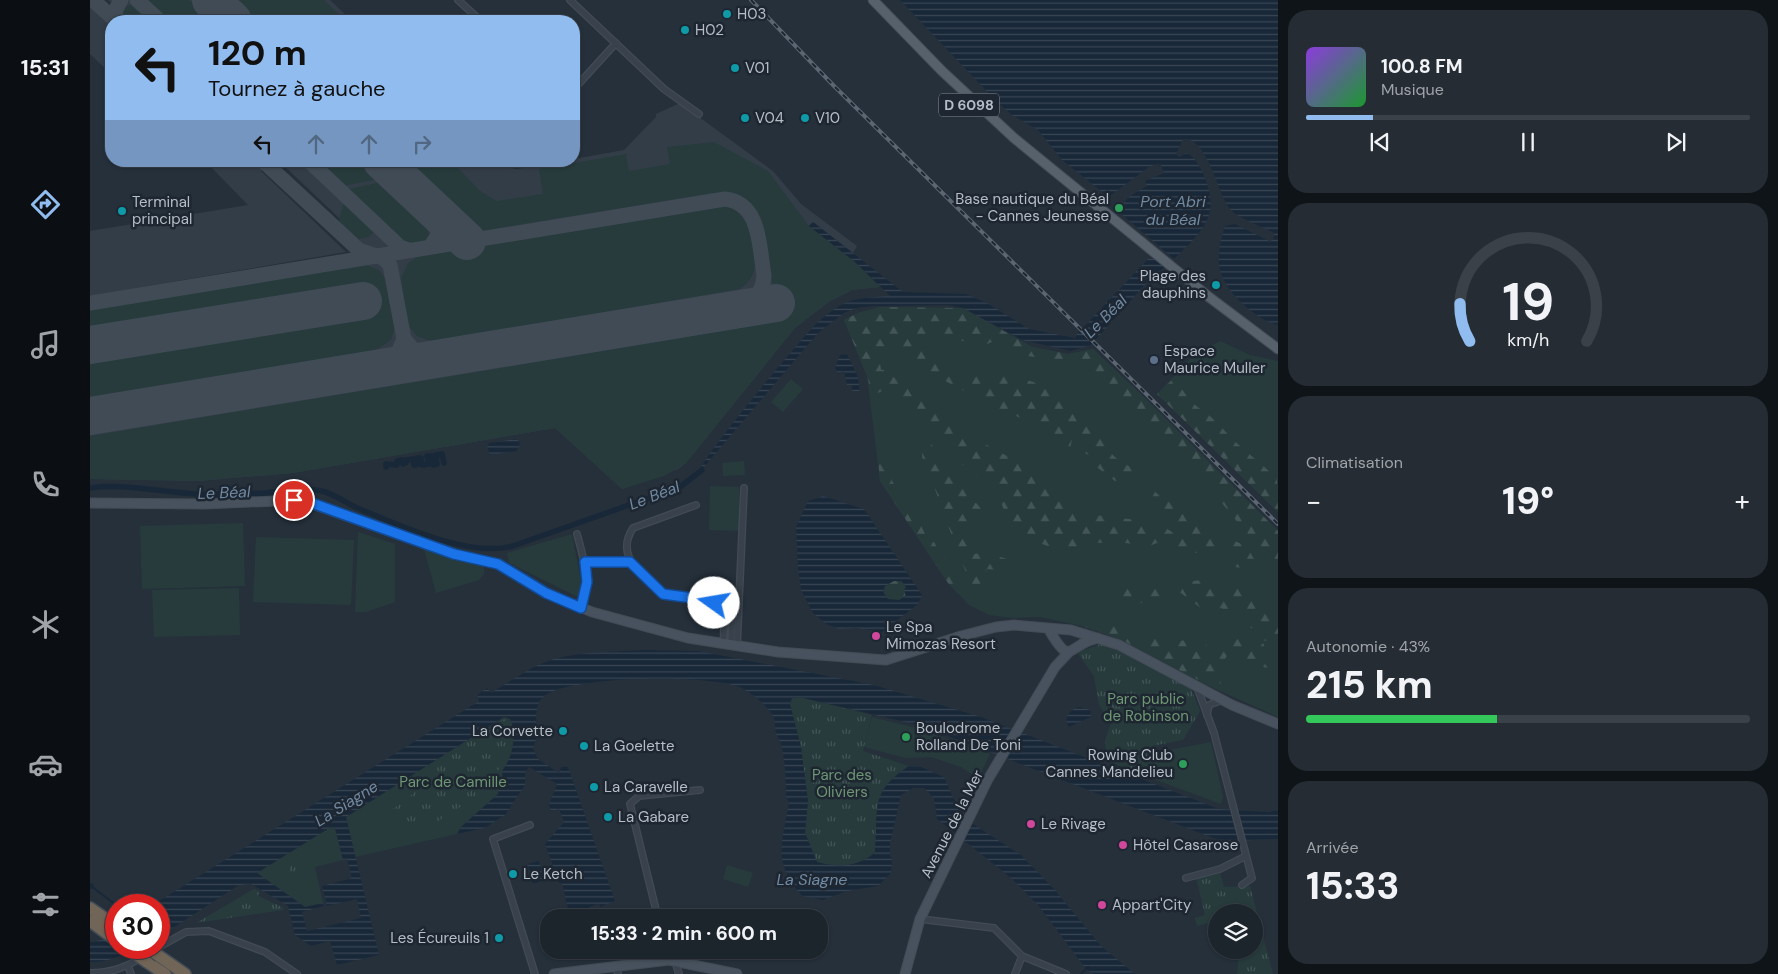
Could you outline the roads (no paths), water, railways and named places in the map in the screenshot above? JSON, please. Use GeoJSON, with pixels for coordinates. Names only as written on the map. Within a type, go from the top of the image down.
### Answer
{"type":"FeatureCollection","features":[{"type":"Feature","properties":{"kind":"highway"},"geometry":{"type":"LineString","coordinates":[[90,908],[105,918]]}},
{"type":"Feature","properties":{"kind":"highway"},"geometry":{"type":"LineString","coordinates":[[93,923],[105,932]]}},
{"type":"Feature","properties":{"kind":"highway"},"geometry":{"type":"LineString","coordinates":[[144,959],[165,974]]}},
{"type":"Feature","properties":{"kind":"highway"},"geometry":{"type":"LineString","coordinates":[[168,959],[185,974]]}},
{"type":"Feature","properties":{"kind":"main road","name":"D 6098"},"geometry":{"type":"LineString","coordinates":[[866,0],[970,105],[1049,174],[1084,196]]}},
{"type":"Feature","properties":{"kind":"main road","name":"D 6098"},"geometry":{"type":"LineString","coordinates":[[873,0],[974,102],[1084,196],[1278,350]]}},
{"type":"Feature","properties":{"kind":"main road"},"geometry":{"type":"LineString","coordinates":[[90,503],[204,504],[301,500],[454,554],[498,564],[546,593],[581,608],[688,638],[730,646],[802,655],[886,660],[996,627],[1048,628],[1076,632],[1119,645],[1222,700],[1278,723]]}},
{"type":"Feature","properties":{"kind":"main road"},"geometry":{"type":"LineString","coordinates":[[1048,628],[1062,650],[1069,652]]}},
{"type":"Feature","properties":{"kind":"main road"},"geometry":{"type":"LineString","coordinates":[[1055,667],[1059,635],[1065,630]]}},
{"type":"Feature","properties":{"kind":"main road"},"geometry":{"type":"LineString","coordinates":[[1076,632],[1080,638],[1079,646]]}},
{"type":"Feature","properties":{"kind":"main road"},"geometry":{"type":"LineString","coordinates":[[1055,667],[1069,652],[1091,640],[1101,638]]}},
{"type":"Feature","properties":{"kind":"main road","name":"Avenue de la Mer"},"geometry":{"type":"LineString","coordinates":[[905,974],[920,919],[956,844],[998,762],[1055,667]]}},
{"type":"Feature","properties":{"kind":"main road"},"geometry":{"type":"LineString","coordinates":[[558,974],[617,970],[672,960],[737,974]]}},
{"type":"Feature","properties":{"kind":"street"},"geometry":{"type":"LineString","coordinates":[[458,0],[474,15]]}},
{"type":"Feature","properties":{"kind":"street"},"geometry":{"type":"LineString","coordinates":[[570,0],[668,92],[699,114]]}},
{"type":"Feature","properties":{"kind":"street"},"geometry":{"type":"LineString","coordinates":[[580,82],[616,43]]}},
{"type":"Feature","properties":{"kind":"street"},"geometry":{"type":"LineString","coordinates":[[730,646],[733,603],[738,603],[744,488]]}},
{"type":"Feature","properties":{"kind":"street"},"geometry":{"type":"LineString","coordinates":[[696,505],[633,528],[629,539],[630,562],[663,594],[707,600],[714,603],[723,618],[730,646]]}},
{"type":"Feature","properties":{"kind":"street"},"geometry":{"type":"LineString","coordinates":[[577,534],[585,562],[587,582],[581,608]]}},
{"type":"Feature","properties":{"kind":"street"},"geometry":{"type":"LineString","coordinates":[[585,562],[630,562]]}},
{"type":"Feature","properties":{"kind":"street"},"geometry":{"type":"LineString","coordinates":[[1197,687],[1232,801],[1252,878],[1242,885]]}},
{"type":"Feature","properties":{"kind":"street"},"geometry":{"type":"LineString","coordinates":[[1200,701],[1210,694]]}},
{"type":"Feature","properties":{"kind":"street"},"geometry":{"type":"LineString","coordinates":[[1207,715],[1210,705],[1210,694]]}},
{"type":"Feature","properties":{"kind":"street"},"geometry":{"type":"LineString","coordinates":[[1210,705],[1222,700]]}},
{"type":"Feature","properties":{"kind":"street"},"geometry":{"type":"LineString","coordinates":[[656,909],[630,804],[639,796],[700,790]]}},
{"type":"Feature","properties":{"kind":"street"},"geometry":{"type":"LineString","coordinates":[[530,825],[493,839],[535,974]]}},
{"type":"Feature","properties":{"kind":"street"},"geometry":{"type":"LineString","coordinates":[[1186,878],[1220,869],[1246,856]]}},
{"type":"Feature","properties":{"kind":"street"},"geometry":{"type":"LineString","coordinates":[[920,919],[994,928],[1022,956],[1066,974]]}},
{"type":"Feature","properties":{"kind":"street"},"geometry":{"type":"LineString","coordinates":[[170,942],[186,932],[209,930],[264,952],[297,974]]}},
{"type":"Feature","properties":{"kind":"street"},"geometry":{"type":"LineString","coordinates":[[1015,974],[1022,956]]}},
{"type":"Feature","properties":{"kind":"street"},"geometry":{"type":"LineString","coordinates":[[90,973],[103,973],[128,966],[141,959]]}},
{"type":"Feature","properties":{"kind":"street"},"geometry":{"type":"LineString","coordinates":[[672,960],[679,974]]}},
{"type":"Feature","properties":{"kind":"street"},"geometry":{"type":"LineString","coordinates":[[128,966],[131,974]]}},
{"type":"Feature","properties":{"kind":"water","name":"Port Abri du Béal"},"geometry":{"type":"Polygon","coordinates":[[[900,0],[1278,0],[1278,325],[1249,310],[1240,302],[1232,293],[1221,274],[1219,264],[1220,244],[1225,226],[1235,224],[1269,241],[1273,240],[1274,233],[1244,219],[1230,209],[1211,167],[1199,147],[1192,141],[1183,139],[1176,154],[1179,157],[1186,153],[1189,154],[1198,164],[1208,188],[1211,201],[1210,211],[1201,230],[1174,259],[1120,213],[1125,208],[1122,205],[1130,196],[1147,186],[1145,181],[1164,173],[1161,165],[1156,164],[1149,167],[1111,195],[1106,195],[1062,160],[1038,130],[1012,115],[997,102],[900,0]]]}},
{"type":"Feature","properties":{"kind":"water"},"geometry":{"type":"Polygon","coordinates":[[[813,222],[903,292],[966,294],[987,303],[1029,329],[1075,338],[1148,259],[1155,258],[1165,267],[1150,279],[1091,345],[1071,351],[1022,340],[963,308],[948,305],[872,306],[856,308],[844,313],[818,333],[698,474],[731,425],[817,323],[834,309],[847,302],[890,296],[855,262],[809,226],[813,222]]]}},
{"type":"Feature","properties":{"kind":"water"},"geometry":{"type":"Polygon","coordinates":[[[847,354],[858,377],[860,395],[859,391],[852,391],[852,385],[847,385],[844,371],[838,374],[835,368],[840,355],[847,354]]]}},
{"type":"Feature","properties":{"kind":"water"},"geometry":{"type":"Polygon","coordinates":[[[516,439],[519,441],[520,446],[516,451],[490,455],[487,446],[489,443],[516,439]]]}},
{"type":"Feature","properties":{"kind":"water"},"geometry":{"type":"Polygon","coordinates":[[[823,496],[864,509],[922,595],[918,604],[882,632],[857,628],[839,629],[826,624],[813,613],[801,590],[796,527],[808,501],[823,496]],[[894,581],[885,586],[883,592],[888,599],[899,600],[906,596],[904,590],[906,587],[902,581],[894,581]]]}},
{"type":"Feature","properties":{"kind":"water","name":"La Siagne"},"geometry":{"type":"Polygon","coordinates":[[[647,650],[698,651],[874,685],[981,717],[1219,809],[1269,812],[1278,810],[1278,839],[1231,841],[1213,838],[922,726],[799,697],[792,698],[790,704],[801,747],[808,801],[805,833],[817,862],[833,865],[855,864],[875,853],[878,803],[881,794],[896,776],[909,766],[921,767],[944,777],[962,817],[1021,855],[1054,889],[1101,946],[1135,974],[1093,974],[1086,969],[1038,905],[1011,878],[937,819],[934,798],[924,788],[913,788],[901,795],[890,843],[891,873],[878,886],[847,891],[823,900],[802,896],[786,873],[783,863],[782,841],[789,803],[786,797],[785,770],[781,744],[776,733],[774,719],[768,709],[742,688],[726,683],[673,679],[609,681],[580,684],[557,690],[543,697],[537,708],[536,736],[533,748],[538,759],[559,773],[561,767],[568,767],[615,901],[600,907],[599,904],[589,907],[590,909],[568,909],[562,883],[559,883],[545,844],[564,822],[559,809],[551,811],[549,805],[557,784],[529,767],[525,773],[525,785],[505,815],[485,828],[457,834],[461,827],[498,794],[499,786],[503,784],[502,771],[509,760],[514,739],[510,719],[504,717],[346,817],[379,955],[337,965],[330,941],[311,946],[295,935],[288,906],[251,884],[239,885],[170,930],[170,894],[479,701],[477,695],[487,688],[491,693],[530,669],[557,658],[603,652],[647,650]],[[331,827],[257,873],[305,907],[323,903],[324,906],[302,912],[307,931],[361,918],[357,899],[327,906],[322,886],[352,878],[347,859],[343,860],[335,828],[331,827]]]}},
{"type":"Feature","properties":{"kind":"water"},"geometry":{"type":"Polygon","coordinates":[[[1079,707],[1090,710],[1091,717],[1069,727],[1067,724],[1068,714],[1079,707]]]}},
{"type":"Feature","properties":{"kind":"water"},"geometry":{"type":"Polygon","coordinates":[[[539,861],[545,880],[533,884],[527,864],[539,861]]]}},
{"type":"Feature","properties":{"kind":"water"},"geometry":{"type":"Polygon","coordinates":[[[105,938],[105,959],[112,959],[90,962],[90,942],[105,938]]]}},
{"type":"Feature","properties":{"kind":"waterway"},"geometry":{"type":"LineString","coordinates":[[386,467],[386,464],[397,465],[397,461],[402,460],[403,464],[406,463],[406,460],[413,459],[414,465],[418,464],[417,458],[421,458],[422,465],[429,464],[427,456],[432,456],[433,465],[437,464],[436,455],[442,454],[444,463]]}},
{"type":"Feature","properties":{"kind":"waterway","name":"Le Béal"},"geometry":{"type":"LineString","coordinates":[[90,488],[130,487],[196,494],[315,490],[327,492],[395,524],[436,538],[477,548],[496,549],[513,546],[680,487],[702,470]]}},
{"type":"Feature","properties":{"kind":"waterway"},"geometry":{"type":"LineString","coordinates":[[91,886],[105,897]]}},
{"type":"Feature","properties":{"kind":"waterway"},"geometry":{"type":"LineString","coordinates":[[1081,974],[1088,967]]}},
{"type":"Feature","properties":{"kind":"railway"},"geometry":{"type":"LineString","coordinates":[[751,0],[834,86],[1278,524]]}},
{"type":"Feature","properties":{"kind":"place","name":"H03"},"geometry":{"type":"Point","coordinates":[727,14]}},
{"type":"Feature","properties":{"kind":"place","name":"H02"},"geometry":{"type":"Point","coordinates":[685,30]}},
{"type":"Feature","properties":{"kind":"place","name":"V01"},"geometry":{"type":"Point","coordinates":[735,68]}},
{"type":"Feature","properties":{"kind":"place","name":"V04"},"geometry":{"type":"Point","coordinates":[745,118]}},
{"type":"Feature","properties":{"kind":"place","name":"V10"},"geometry":{"type":"Point","coordinates":[805,118]}},
{"type":"Feature","properties":{"kind":"place","name":"Base nautique du Béal - Cannes Jeunesse"},"geometry":{"type":"Point","coordinates":[1119,208]}},
{"type":"Feature","properties":{"kind":"place","name":"Terminal principal"},"geometry":{"type":"Point","coordinates":[122,211]}},
{"type":"Feature","properties":{"kind":"place","name":"Plage des dauphins"},"geometry":{"type":"Point","coordinates":[1216,285]}},
{"type":"Feature","properties":{"kind":"place","name":"Espace Maurice Muller"},"geometry":{"type":"Point","coordinates":[1154,360]}},
{"type":"Feature","properties":{"kind":"place","name":"Le Spa Mimozas Resort"},"geometry":{"type":"Point","coordinates":[876,636]}},
{"type":"Feature","properties":{"kind":"place","name":"La Corvette"},"geometry":{"type":"Point","coordinates":[563,731]}},
{"type":"Feature","properties":{"kind":"place","name":"Boulodrome Rolland De Toni"},"geometry":{"type":"Point","coordinates":[906,737]}},
{"type":"Feature","properties":{"kind":"place","name":"La Goelette"},"geometry":{"type":"Point","coordinates":[584,746]}},
{"type":"Feature","properties":{"kind":"place","name":"Rowing Club Cannes Mandelieu"},"geometry":{"type":"Point","coordinates":[1183,764]}},
{"type":"Feature","properties":{"kind":"place","name":"La Caravelle"},"geometry":{"type":"Point","coordinates":[594,787]}},
{"type":"Feature","properties":{"kind":"place","name":"La Gabare"},"geometry":{"type":"Point","coordinates":[608,817]}},
{"type":"Feature","properties":{"kind":"place","name":"Le Rivage"},"geometry":{"type":"Point","coordinates":[1031,824]}},
{"type":"Feature","properties":{"kind":"place","name":"Hôtel Casarose"},"geometry":{"type":"Point","coordinates":[1123,845]}},
{"type":"Feature","properties":{"kind":"place","name":"Le Ketch"},"geometry":{"type":"Point","coordinates":[513,874]}},
{"type":"Feature","properties":{"kind":"place","name":"Appart'City"},"geometry":{"type":"Point","coordinates":[1102,905]}},
{"type":"Feature","properties":{"kind":"place","name":"Les Écureuils 1"},"geometry":{"type":"Point","coordinates":[499,938]}},
{"type":"Feature","properties":{"kind":"park label","name":"Parc public de Robinson"},"geometry":{"type":"Point","coordinates":[1146,708]}},
{"type":"Feature","properties":{"kind":"park label","name":"Parc de Camille"},"geometry":{"type":"Point","coordinates":[453,782]}},
{"type":"Feature","properties":{"kind":"park label","name":"Parc des Oliviers"},"geometry":{"type":"Point","coordinates":[842,784]}}]}
